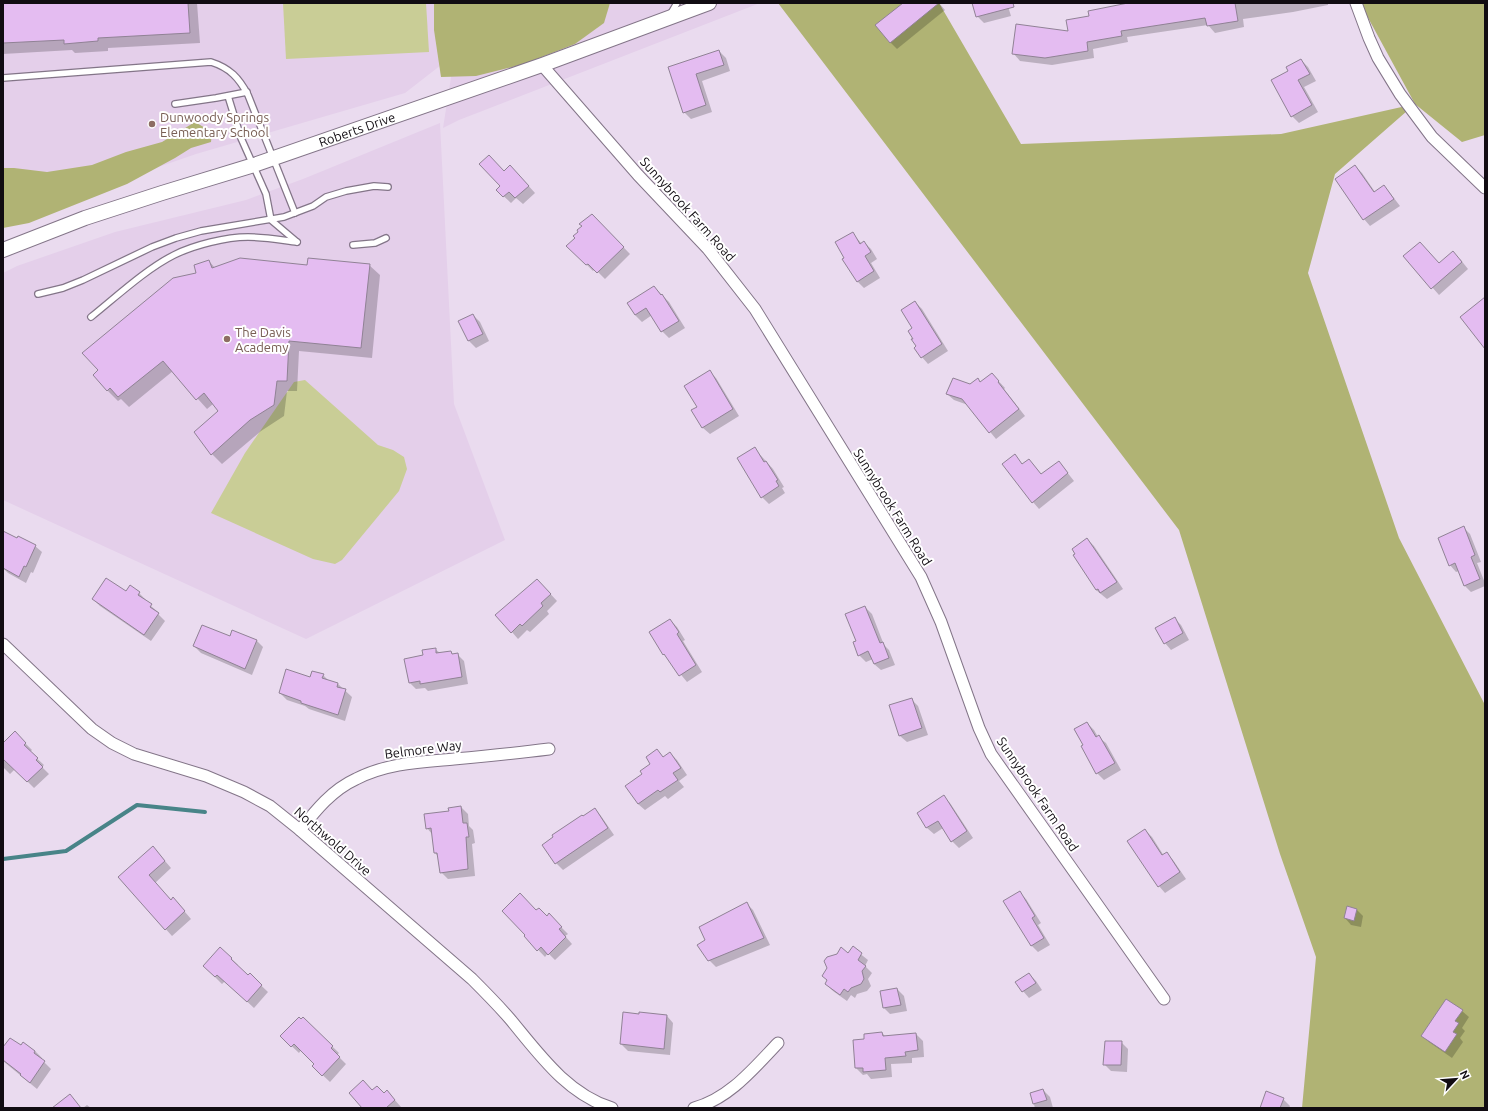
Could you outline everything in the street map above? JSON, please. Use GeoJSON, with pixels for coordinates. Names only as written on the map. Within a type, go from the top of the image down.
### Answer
{"type":"FeatureCollection","features":[{"type":"Feature","properties":{"kind":"street"},"geometry":{"type":"LineString","coordinates":[[1356,3],[1378,58],[1400,94],[1432,137],[1485,188]]}},
{"type":"Feature","properties":{"kind":"street","name":"Roberts Drive"},"geometry":{"type":"LineString","coordinates":[[3,250],[85,218],[272,159],[542,65],[664,21],[701,4]]}},
{"type":"Feature","properties":{"kind":"street","name":"Sunnybrook Farm Road"},"geometry":{"type":"LineString","coordinates":[[542,65],[638,175],[708,249],[755,309],[921,577],[941,622],[979,728],[991,754],[1164,999]]}},
{"type":"Feature","properties":{"kind":"street","name":"Northwold Drive"},"geometry":{"type":"LineString","coordinates":[[3,644],[92,729],[112,743],[134,754],[206,776],[244,792],[270,806],[300,830],[472,979],[564,1080],[581,1094],[612,1108]]}},
{"type":"Feature","properties":{"kind":"street","name":"Belmore Way"},"geometry":{"type":"LineString","coordinates":[[300,830],[316,809],[334,792],[354,779],[377,770],[405,763],[549,750]]}},
{"type":"Feature","properties":{"kind":"street"},"geometry":{"type":"LineString","coordinates":[[694,1108],[716,1099],[735,1086],[778,1044]]}},
{"type":"Feature","properties":{"kind":"lane"},"geometry":{"type":"LineString","coordinates":[[664,21],[671,14],[676,3]]}},
{"type":"Feature","properties":{"kind":"lane"},"geometry":{"type":"LineString","coordinates":[[3,78],[211,62],[227,68],[242,83],[247,92],[272,159],[295,213]]}},
{"type":"Feature","properties":{"kind":"lane"},"geometry":{"type":"LineString","coordinates":[[175,104],[247,92]]}},
{"type":"Feature","properties":{"kind":"lane"},"geometry":{"type":"LineString","coordinates":[[91,317],[160,263],[174,254],[193,247],[230,238],[247,237],[271,238],[297,242],[272,220],[266,194],[241,138],[228,96]]}},
{"type":"Feature","properties":{"kind":"lane"},"geometry":{"type":"LineString","coordinates":[[38,294],[63,288],[152,247],[201,230],[284,217],[313,206],[326,197],[346,190],[374,186],[388,187]]}},
{"type":"Feature","properties":{"kind":"lane"},"geometry":{"type":"LineString","coordinates":[[353,245],[375,243],[386,238]]}},
{"type":"Feature","properties":{"kind":"shaded area","name":"Dunwoody Springs Elementary School"},"geometry":{"type":"Polygon","coordinates":[[[3,3],[438,3],[441,65],[405,93],[196,154],[3,221],[3,3]]]}},
{"type":"Feature","properties":{"kind":"shaded area"},"geometry":{"type":"Polygon","coordinates":[[[451,3],[760,3],[459,120],[443,128],[453,65],[451,3]]]}},
{"type":"Feature","properties":{"kind":"shaded area","name":"The Davis Academy"},"geometry":{"type":"Polygon","coordinates":[[[440,123],[454,404],[505,540],[306,639],[3,500],[3,273],[17,266],[115,232],[246,200],[303,179],[440,123]]]}},
{"type":"Feature","properties":{"kind":"green space"},"geometry":{"type":"Polygon","coordinates":[[[283,3],[426,3],[429,52],[286,59],[283,3]]]}},
{"type":"Feature","properties":{"kind":"green space"},"geometry":{"type":"Polygon","coordinates":[[[434,3],[610,3],[604,23],[575,44],[524,64],[476,76],[441,77],[434,30],[434,3]]]}},
{"type":"Feature","properties":{"kind":"green space"},"geometry":{"type":"Polygon","coordinates":[[[778,3],[939,3],[1021,144],[1281,134],[1415,104],[1335,174],[1308,273],[1399,538],[1485,705],[1485,1108],[1302,1108],[1316,957],[1280,854],[1179,530],[778,3]]]}},
{"type":"Feature","properties":{"kind":"green space"},"geometry":{"type":"Polygon","coordinates":[[[1360,3],[1485,3],[1485,135],[1462,142],[1415,104],[1360,3]]]}},
{"type":"Feature","properties":{"kind":"green space"},"geometry":{"type":"Polygon","coordinates":[[[195,122],[212,132],[211,142],[191,148],[127,184],[29,223],[3,228],[3,168],[47,172],[92,165],[126,152],[162,142],[195,122]]]}},
{"type":"Feature","properties":{"kind":"green space"},"geometry":{"type":"Polygon","coordinates":[[[305,380],[378,445],[393,450],[404,457],[407,469],[399,491],[342,560],[335,564],[313,559],[211,513],[245,453],[294,382],[305,380]]]}},
{"type":"Feature","properties":{"kind":"building"},"geometry":{"type":"Polygon","coordinates":[[[3,3],[188,3],[190,33],[98,38],[98,41],[64,44],[64,40],[3,43],[3,3]]]}},
{"type":"Feature","properties":{"kind":"building"},"geometry":{"type":"Polygon","coordinates":[[[903,3],[939,3],[890,43],[875,25],[903,3]]]}},
{"type":"Feature","properties":{"kind":"building"},"geometry":{"type":"Polygon","coordinates":[[[972,3],[1013,3],[1014,7],[976,17],[972,3]]]}},
{"type":"Feature","properties":{"kind":"building"},"geometry":{"type":"Polygon","coordinates":[[[1128,3],[1235,3],[1238,21],[1207,26],[1205,18],[1121,31],[1122,36],[1087,42],[1088,51],[1045,58],[1012,54],[1016,24],[1068,31],[1066,20],[1089,16],[1088,11],[1128,3]]]}},
{"type":"Feature","properties":{"kind":"building"},"geometry":{"type":"Polygon","coordinates":[[[719,50],[724,65],[696,74],[706,105],[683,113],[668,67],[719,50]]]}},
{"type":"Feature","properties":{"kind":"building"},"geometry":{"type":"Polygon","coordinates":[[[1301,59],[1310,74],[1298,80],[1312,105],[1291,117],[1271,80],[1288,71],[1286,67],[1301,59]]]}},
{"type":"Feature","properties":{"kind":"building"},"geometry":{"type":"Polygon","coordinates":[[[489,155],[504,171],[510,165],[529,186],[515,198],[509,192],[503,197],[496,190],[500,186],[479,164],[489,155]]]}},
{"type":"Feature","properties":{"kind":"building"},"geometry":{"type":"Polygon","coordinates":[[[1355,165],[1374,192],[1384,185],[1394,199],[1363,220],[1335,179],[1355,165]]]}},
{"type":"Feature","properties":{"kind":"building"},"geometry":{"type":"Polygon","coordinates":[[[592,214],[624,247],[597,273],[566,246],[575,238],[573,236],[582,226],[579,224],[592,214]]]}},
{"type":"Feature","properties":{"kind":"building"},"geometry":{"type":"Polygon","coordinates":[[[853,232],[860,244],[864,241],[871,252],[865,256],[874,271],[857,282],[842,259],[844,258],[835,242],[853,232]]]}},
{"type":"Feature","properties":{"kind":"building"},"geometry":{"type":"Polygon","coordinates":[[[1420,242],[1439,263],[1453,251],[1462,262],[1431,289],[1403,256],[1420,242]]]}},
{"type":"Feature","properties":{"kind":"building"},"geometry":{"type":"Polygon","coordinates":[[[240,258],[307,265],[308,258],[370,264],[361,348],[289,341],[287,381],[277,381],[274,405],[250,420],[211,455],[194,432],[218,411],[204,393],[196,400],[163,361],[118,397],[110,388],[107,391],[93,375],[98,370],[82,353],[173,278],[196,273],[194,265],[209,260],[212,268],[240,258]]]}},
{"type":"Feature","properties":{"kind":"building"},"geometry":{"type":"Polygon","coordinates":[[[654,286],[661,295],[662,294],[679,321],[661,332],[646,308],[635,315],[627,303],[654,286]]]}},
{"type":"Feature","properties":{"kind":"building"},"geometry":{"type":"Polygon","coordinates":[[[1485,297],[1485,349],[1460,317],[1485,297]]]}},
{"type":"Feature","properties":{"kind":"building"},"geometry":{"type":"Polygon","coordinates":[[[915,301],[942,344],[921,358],[914,348],[916,346],[908,331],[912,328],[901,310],[915,301]]]}},
{"type":"Feature","properties":{"kind":"building"},"geometry":{"type":"Polygon","coordinates":[[[473,314],[483,334],[468,341],[458,321],[473,314]]]}},
{"type":"Feature","properties":{"kind":"building"},"geometry":{"type":"Polygon","coordinates":[[[710,370],[733,409],[702,428],[691,410],[697,407],[684,386],[710,370]]]}},
{"type":"Feature","properties":{"kind":"building"},"geometry":{"type":"Polygon","coordinates":[[[992,373],[1019,409],[989,433],[962,399],[946,394],[953,378],[970,384],[978,378],[980,382],[992,373]]]}},
{"type":"Feature","properties":{"kind":"building"},"geometry":{"type":"Polygon","coordinates":[[[755,447],[778,480],[776,481],[779,486],[761,498],[737,458],[755,447]]]}},
{"type":"Feature","properties":{"kind":"building"},"geometry":{"type":"Polygon","coordinates":[[[1015,454],[1022,464],[1029,459],[1041,474],[1059,461],[1068,473],[1032,503],[1002,464],[1015,454]]]}},
{"type":"Feature","properties":{"kind":"building"},"geometry":{"type":"Polygon","coordinates":[[[1464,526],[1475,555],[1471,557],[1480,579],[1464,586],[1455,563],[1449,566],[1438,538],[1464,526]]]}},
{"type":"Feature","properties":{"kind":"building"},"geometry":{"type":"Polygon","coordinates":[[[3,531],[17,538],[18,536],[36,545],[26,567],[24,566],[19,577],[3,568],[3,531]]]}},
{"type":"Feature","properties":{"kind":"building"},"geometry":{"type":"Polygon","coordinates":[[[1087,538],[1117,582],[1100,593],[1098,589],[1096,590],[1073,555],[1075,554],[1072,549],[1087,538]]]}},
{"type":"Feature","properties":{"kind":"building"},"geometry":{"type":"Polygon","coordinates":[[[106,578],[126,591],[130,585],[140,592],[138,595],[152,604],[150,607],[159,613],[144,635],[92,599],[106,578]]]}},
{"type":"Feature","properties":{"kind":"building"},"geometry":{"type":"Polygon","coordinates":[[[537,579],[551,594],[541,603],[543,606],[522,626],[520,624],[511,633],[495,615],[537,579]]]}},
{"type":"Feature","properties":{"kind":"building"},"geometry":{"type":"Polygon","coordinates":[[[865,606],[880,643],[883,642],[889,658],[874,664],[868,651],[858,656],[853,642],[856,641],[845,614],[865,606]]]}},
{"type":"Feature","properties":{"kind":"building"},"geometry":{"type":"Polygon","coordinates":[[[1175,617],[1183,633],[1164,644],[1155,628],[1175,617]]]}},
{"type":"Feature","properties":{"kind":"building"},"geometry":{"type":"Polygon","coordinates":[[[670,619],[679,632],[677,634],[696,665],[679,676],[664,654],[663,655],[649,632],[670,619]]]}},
{"type":"Feature","properties":{"kind":"building"},"geometry":{"type":"Polygon","coordinates":[[[202,625],[230,636],[232,630],[257,640],[245,669],[193,646],[202,625]]]}},
{"type":"Feature","properties":{"kind":"building"},"geometry":{"type":"Polygon","coordinates":[[[436,648],[436,653],[451,651],[452,654],[458,653],[462,677],[420,684],[420,681],[409,683],[404,659],[423,655],[422,650],[436,648]]]}},
{"type":"Feature","properties":{"kind":"building"},"geometry":{"type":"Polygon","coordinates":[[[286,669],[310,677],[312,671],[324,674],[322,678],[338,683],[337,687],[346,689],[338,715],[301,703],[301,701],[279,693],[286,669]]]}},
{"type":"Feature","properties":{"kind":"building"},"geometry":{"type":"Polygon","coordinates":[[[912,698],[922,728],[899,736],[889,705],[912,698]]]}},
{"type":"Feature","properties":{"kind":"building"},"geometry":{"type":"Polygon","coordinates":[[[1087,722],[1096,737],[1099,735],[1115,763],[1096,774],[1074,729],[1087,722]]]}},
{"type":"Feature","properties":{"kind":"building"},"geometry":{"type":"Polygon","coordinates":[[[15,731],[26,743],[24,745],[38,758],[36,760],[43,767],[27,782],[3,759],[3,743],[15,731]]]}},
{"type":"Feature","properties":{"kind":"building"},"geometry":{"type":"Polygon","coordinates":[[[657,749],[663,757],[670,752],[681,768],[673,773],[678,780],[660,792],[658,790],[638,804],[625,786],[642,774],[640,771],[650,764],[646,757],[657,749]]]}},
{"type":"Feature","properties":{"kind":"building"},"geometry":{"type":"Polygon","coordinates":[[[944,795],[967,831],[951,842],[938,821],[926,828],[917,813],[944,795]]]}},
{"type":"Feature","properties":{"kind":"building"},"geometry":{"type":"Polygon","coordinates":[[[461,806],[463,823],[467,823],[469,837],[466,837],[468,869],[440,873],[437,853],[434,853],[431,828],[426,829],[424,814],[449,811],[448,808],[461,806]]]}},
{"type":"Feature","properties":{"kind":"building"},"geometry":{"type":"Polygon","coordinates":[[[595,808],[608,828],[555,864],[542,845],[553,837],[552,835],[595,808]]]}},
{"type":"Feature","properties":{"kind":"building"},"geometry":{"type":"Polygon","coordinates":[[[1145,829],[1162,855],[1167,852],[1180,872],[1158,887],[1127,841],[1145,829]]]}},
{"type":"Feature","properties":{"kind":"building"},"geometry":{"type":"Polygon","coordinates":[[[153,846],[165,861],[149,875],[171,900],[173,897],[185,911],[165,930],[118,877],[153,846]]]}},
{"type":"Feature","properties":{"kind":"building"},"geometry":{"type":"Polygon","coordinates":[[[1020,891],[1035,916],[1032,918],[1044,938],[1031,946],[1003,901],[1020,891]]]}},
{"type":"Feature","properties":{"kind":"building"},"geometry":{"type":"Polygon","coordinates":[[[520,893],[536,910],[539,908],[547,916],[549,913],[562,927],[559,929],[566,937],[548,955],[541,947],[537,951],[524,936],[525,935],[502,911],[520,893]]]}},
{"type":"Feature","properties":{"kind":"building"},"geometry":{"type":"Polygon","coordinates":[[[747,902],[764,938],[708,961],[697,945],[705,940],[699,927],[747,902]]]}},
{"type":"Feature","properties":{"kind":"building"},"geometry":{"type":"Polygon","coordinates":[[[1347,906],[1357,909],[1354,921],[1344,918],[1347,906]]]}},
{"type":"Feature","properties":{"kind":"building"},"geometry":{"type":"Polygon","coordinates":[[[853,946],[862,953],[858,960],[866,966],[862,971],[864,979],[861,984],[851,988],[848,992],[844,989],[840,995],[825,984],[827,980],[822,976],[827,968],[824,961],[827,957],[837,954],[841,947],[848,953],[853,946]]]}},
{"type":"Feature","properties":{"kind":"building"},"geometry":{"type":"Polygon","coordinates":[[[220,947],[248,975],[250,973],[262,985],[247,1002],[217,975],[215,977],[203,966],[220,947]]]}},
{"type":"Feature","properties":{"kind":"building"},"geometry":{"type":"Polygon","coordinates":[[[1029,973],[1036,983],[1022,992],[1015,982],[1029,973]]]}},
{"type":"Feature","properties":{"kind":"building"},"geometry":{"type":"Polygon","coordinates":[[[897,988],[901,1005],[883,1008],[880,991],[897,988]]]}},
{"type":"Feature","properties":{"kind":"building"},"geometry":{"type":"Polygon","coordinates":[[[1446,999],[1463,1010],[1455,1021],[1459,1023],[1453,1032],[1457,1034],[1445,1052],[1421,1036],[1446,999]]]}},
{"type":"Feature","properties":{"kind":"building"},"geometry":{"type":"Polygon","coordinates":[[[623,1012],[667,1015],[664,1049],[620,1044],[623,1012]]]}},
{"type":"Feature","properties":{"kind":"building"},"geometry":{"type":"Polygon","coordinates":[[[299,1017],[301,1019],[303,1017],[333,1046],[331,1048],[340,1057],[322,1076],[312,1066],[314,1064],[294,1044],[291,1047],[280,1036],[299,1017]]]}},
{"type":"Feature","properties":{"kind":"building"},"geometry":{"type":"Polygon","coordinates":[[[882,1032],[883,1036],[916,1033],[918,1050],[905,1052],[906,1056],[885,1058],[886,1070],[863,1072],[863,1068],[855,1068],[853,1040],[864,1039],[864,1034],[882,1032]]]}},
{"type":"Feature","properties":{"kind":"building"},"geometry":{"type":"Polygon","coordinates":[[[10,1038],[21,1045],[23,1042],[45,1061],[30,1083],[3,1060],[3,1047],[10,1038]]]}},
{"type":"Feature","properties":{"kind":"building"},"geometry":{"type":"Polygon","coordinates":[[[1105,1041],[1122,1041],[1121,1065],[1103,1065],[1105,1041]]]}},
{"type":"Feature","properties":{"kind":"building"},"geometry":{"type":"Polygon","coordinates":[[[363,1080],[372,1090],[377,1086],[384,1093],[387,1090],[395,1100],[386,1108],[362,1108],[349,1093],[363,1080]]]}},
{"type":"Feature","properties":{"kind":"building"},"geometry":{"type":"Polygon","coordinates":[[[1043,1089],[1047,1100],[1033,1104],[1030,1093],[1043,1089]]]}},
{"type":"Feature","properties":{"kind":"building"},"geometry":{"type":"Polygon","coordinates":[[[1266,1091],[1284,1098],[1280,1108],[1260,1108],[1266,1091]]]}},
{"type":"Feature","properties":{"kind":"building"},"geometry":{"type":"Polygon","coordinates":[[[70,1094],[81,1108],[52,1108],[70,1094]]]}},
{"type":"Feature","properties":{"kind":"waterway"},"geometry":{"type":"LineString","coordinates":[[3,859],[66,851],[137,805],[205,812]]}},
{"type":"Feature","properties":{"kind":"place","name":"Dunwoody Springs Elementary School"},"geometry":{"type":"Point","coordinates":[152,124]}},
{"type":"Feature","properties":{"kind":"place","name":"The Davis Academy"},"geometry":{"type":"Point","coordinates":[227,339]}}]}
